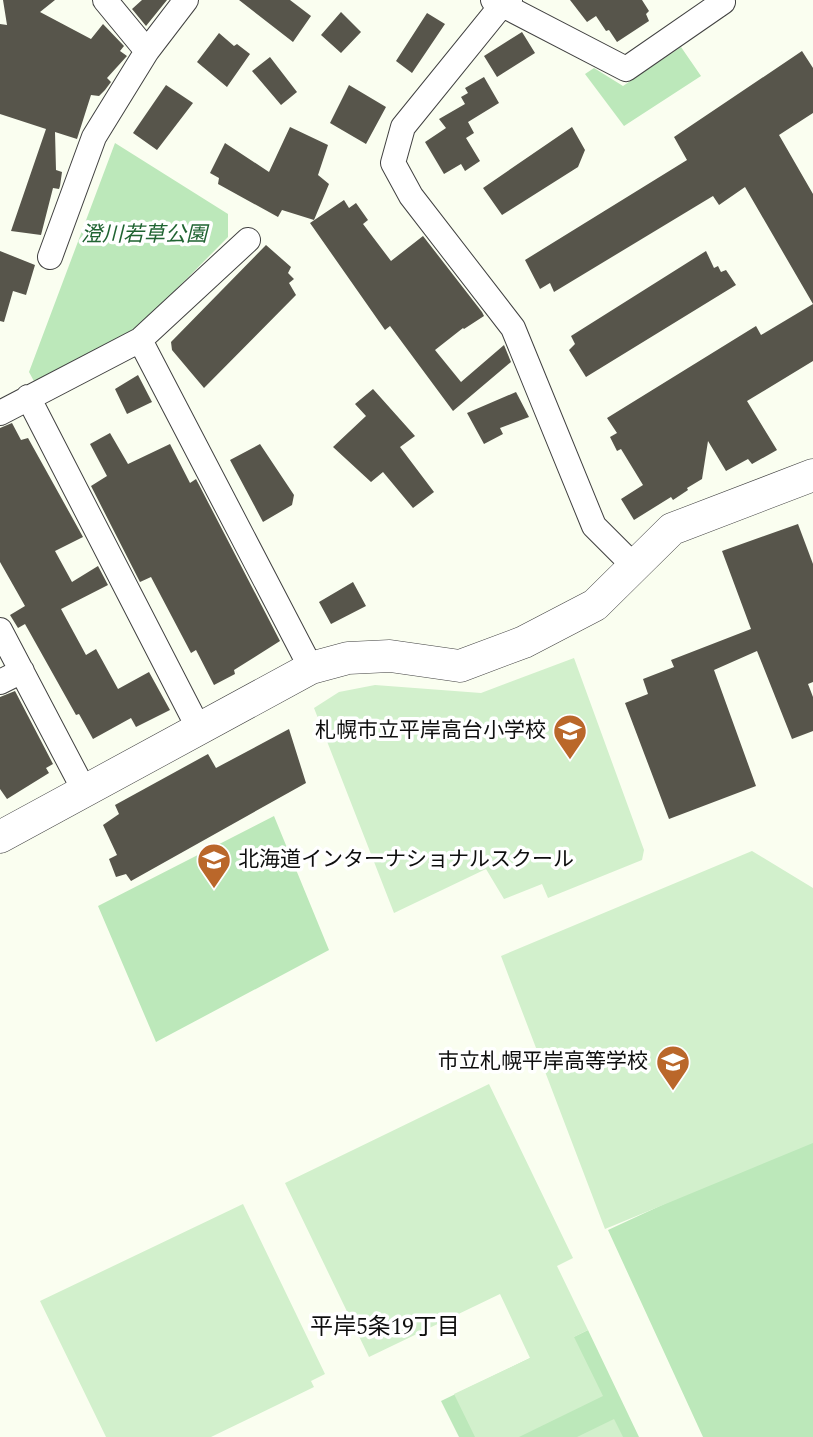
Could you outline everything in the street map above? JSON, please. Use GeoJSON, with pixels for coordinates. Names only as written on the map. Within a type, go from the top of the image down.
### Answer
{"type":"FeatureCollection","features":[{"type":"Feature","properties":{"kind":"street"},"geometry":{"type":"LineString","coordinates":[[105,0],[147,51]]}},
{"type":"Feature","properties":{"kind":"street"},"geometry":{"type":"LineString","coordinates":[[50,257],[94,138],[147,51],[186,0]]}},
{"type":"Feature","properties":{"kind":"street"},"geometry":{"type":"LineString","coordinates":[[633,565],[594,526],[513,328],[411,196],[393,163],[403,127],[502,2],[626,69],[723,2],[722,0]]}},
{"type":"Feature","properties":{"kind":"street"},"geometry":{"type":"LineString","coordinates":[[0,413],[140,340],[248,240]]}},
{"type":"Feature","properties":{"kind":"street"},"geometry":{"type":"LineString","coordinates":[[140,340],[311,668]]}},
{"type":"Feature","properties":{"kind":"street"},"geometry":{"type":"LineString","coordinates":[[28,397],[198,729]]}},
{"type":"Feature","properties":{"kind":"street"},"geometry":{"type":"LineString","coordinates":[[0,837],[311,668],[348,658],[390,656],[460,666],[524,642],[595,605],[672,529],[813,475]]}},
{"type":"Feature","properties":{"kind":"street"},"geometry":{"type":"LineString","coordinates":[[0,630],[84,790]]}},
{"type":"Feature","properties":{"kind":"street"},"geometry":{"type":"LineString","coordinates":[[0,682],[22,671]]}},
{"type":"Feature","properties":{"kind":"green space"},"geometry":{"type":"Polygon","coordinates":[[[681,47],[701,76],[624,126],[585,74],[594,68],[623,86],[681,47]]]}},
{"type":"Feature","properties":{"kind":"green space","name":"澄川若草公園"},"geometry":{"type":"Polygon","coordinates":[[[115,143],[228,214],[228,237],[129,337],[35,383],[29,372],[115,143]]]}},
{"type":"Feature","properties":{"kind":"green space"},"geometry":{"type":"Polygon","coordinates":[[[574,658],[644,850],[642,860],[548,898],[542,884],[504,899],[486,869],[394,913],[314,708],[339,692],[375,685],[481,693],[574,658]]]}},
{"type":"Feature","properties":{"kind":"green space"},"geometry":{"type":"Polygon","coordinates":[[[274,816],[329,950],[156,1042],[98,906],[274,816]]]}},
{"type":"Feature","properties":{"kind":"green space"},"geometry":{"type":"Polygon","coordinates":[[[752,851],[813,888],[813,1143],[605,1229],[501,956],[752,851]]]}},
{"type":"Feature","properties":{"kind":"green space"},"geometry":{"type":"Polygon","coordinates":[[[489,1084],[573,1258],[557,1266],[588,1330],[574,1337],[603,1396],[519,1437],[475,1437],[454,1394],[530,1358],[500,1294],[369,1357],[285,1183],[489,1084]]]}},
{"type":"Feature","properties":{"kind":"green space"},"geometry":{"type":"Polygon","coordinates":[[[813,1135],[813,1437],[703,1437],[608,1230],[813,1135]]]}},
{"type":"Feature","properties":{"kind":"green space"},"geometry":{"type":"Polygon","coordinates":[[[243,1204],[325,1374],[311,1381],[314,1387],[211,1437],[106,1437],[40,1301],[243,1204]]]}},
{"type":"Feature","properties":{"kind":"green space"},"geometry":{"type":"Polygon","coordinates":[[[588,1330],[639,1437],[459,1437],[441,1401],[588,1330]]]}},
{"type":"Feature","properties":{"kind":"green space"},"geometry":{"type":"Polygon","coordinates":[[[614,1419],[623,1437],[577,1437],[614,1419]]]}},
{"type":"Feature","properties":{"kind":"building"},"geometry":{"type":"Polygon","coordinates":[[[3,0],[55,0],[40,12],[91,39],[103,24],[124,46],[120,51],[127,56],[107,78],[111,82],[105,90],[99,96],[91,95],[77,139],[55,132],[56,170],[62,172],[59,189],[53,188],[41,235],[11,231],[46,129],[0,114],[0,24],[7,25],[3,0]]]}},
{"type":"Feature","properties":{"kind":"building"},"geometry":{"type":"Polygon","coordinates":[[[142,0],[167,0],[146,26],[132,9],[142,0]]]}},
{"type":"Feature","properties":{"kind":"building"},"geometry":{"type":"Polygon","coordinates":[[[239,0],[290,0],[311,16],[293,42],[239,0]]]}},
{"type":"Feature","properties":{"kind":"building"},"geometry":{"type":"Polygon","coordinates":[[[570,0],[642,0],[649,11],[646,14],[649,21],[617,42],[596,16],[587,22],[570,0]]]}},
{"type":"Feature","properties":{"kind":"building"},"geometry":{"type":"Polygon","coordinates":[[[341,12],[361,32],[341,53],[321,35],[341,12]]]}},
{"type":"Feature","properties":{"kind":"building"},"geometry":{"type":"Polygon","coordinates":[[[427,13],[445,24],[412,73],[396,61],[427,13]]]}},
{"type":"Feature","properties":{"kind":"building"},"geometry":{"type":"Polygon","coordinates":[[[522,32],[535,53],[497,77],[484,56],[522,32]]]}},
{"type":"Feature","properties":{"kind":"building"},"geometry":{"type":"Polygon","coordinates":[[[219,33],[234,46],[237,44],[250,54],[227,87],[197,62],[219,33]]]}},
{"type":"Feature","properties":{"kind":"building"},"geometry":{"type":"Polygon","coordinates":[[[802,51],[813,68],[813,113],[779,135],[813,194],[813,304],[745,187],[719,205],[713,196],[554,292],[550,283],[540,289],[525,260],[687,160],[674,137],[802,51]]]}},
{"type":"Feature","properties":{"kind":"building"},"geometry":{"type":"Polygon","coordinates":[[[270,57],[297,92],[281,105],[252,71],[270,57]]]}},
{"type":"Feature","properties":{"kind":"building"},"geometry":{"type":"Polygon","coordinates":[[[484,77],[499,103],[468,122],[474,133],[466,138],[480,161],[465,171],[461,164],[444,174],[425,142],[446,128],[439,119],[465,104],[461,97],[468,93],[465,88],[484,77]]]}},
{"type":"Feature","properties":{"kind":"building"},"geometry":{"type":"Polygon","coordinates":[[[166,85],[193,103],[157,150],[133,133],[166,85]]]}},
{"type":"Feature","properties":{"kind":"building"},"geometry":{"type":"Polygon","coordinates":[[[349,85],[386,107],[366,144],[330,123],[349,85]]]}},
{"type":"Feature","properties":{"kind":"building"},"geometry":{"type":"Polygon","coordinates":[[[290,127],[328,145],[318,175],[329,184],[314,220],[282,210],[278,217],[218,184],[219,178],[210,173],[225,143],[269,172],[290,127]]]}},
{"type":"Feature","properties":{"kind":"building"},"geometry":{"type":"Polygon","coordinates":[[[572,127],[585,150],[578,167],[502,215],[483,188],[572,127]]]}},
{"type":"Feature","properties":{"kind":"building"},"geometry":{"type":"Polygon","coordinates":[[[344,200],[349,208],[356,203],[368,220],[363,224],[391,261],[423,236],[482,312],[484,316],[463,328],[435,350],[461,382],[504,345],[511,362],[453,411],[390,326],[385,330],[310,223],[344,200]]]}},
{"type":"Feature","properties":{"kind":"building"},"geometry":{"type":"Polygon","coordinates":[[[266,245],[291,267],[288,273],[294,279],[289,283],[296,295],[204,388],[172,350],[171,342],[266,245]]]}},
{"type":"Feature","properties":{"kind":"building"},"geometry":{"type":"Polygon","coordinates":[[[0,251],[35,265],[26,295],[13,291],[4,322],[0,321],[0,251]]]}},
{"type":"Feature","properties":{"kind":"building"},"geometry":{"type":"Polygon","coordinates":[[[706,251],[714,268],[718,266],[721,272],[726,270],[736,285],[586,377],[569,350],[575,344],[571,336],[706,251]]]}},
{"type":"Feature","properties":{"kind":"building"},"geometry":{"type":"Polygon","coordinates":[[[813,304],[813,361],[747,401],[777,450],[752,464],[748,459],[726,471],[708,441],[702,479],[673,500],[671,497],[634,520],[621,499],[643,485],[621,449],[617,451],[610,437],[617,433],[607,418],[756,326],[761,335],[813,304]]]}},
{"type":"Feature","properties":{"kind":"building"},"geometry":{"type":"Polygon","coordinates":[[[138,375],[152,402],[127,414],[115,389],[138,375]]]}},
{"type":"Feature","properties":{"kind":"building"},"geometry":{"type":"Polygon","coordinates":[[[373,389],[415,436],[400,447],[434,492],[413,508],[383,472],[371,482],[333,447],[366,416],[355,404],[373,389]]]}},
{"type":"Feature","properties":{"kind":"building"},"geometry":{"type":"Polygon","coordinates":[[[516,392],[529,417],[500,428],[503,434],[484,444],[467,413],[516,392]]]}},
{"type":"Feature","properties":{"kind":"building"},"geometry":{"type":"Polygon","coordinates":[[[12,423],[21,440],[28,438],[83,537],[55,551],[72,582],[98,566],[108,585],[61,609],[86,655],[96,649],[118,689],[149,672],[170,710],[136,727],[131,718],[93,739],[79,714],[76,715],[25,624],[18,628],[10,615],[25,606],[0,562],[0,428],[12,423]]]}},
{"type":"Feature","properties":{"kind":"building"},"geometry":{"type":"Polygon","coordinates":[[[110,433],[128,464],[170,444],[190,483],[196,479],[280,641],[234,670],[235,674],[214,685],[196,650],[191,653],[151,577],[140,582],[91,486],[107,476],[90,444],[110,433]]]}},
{"type":"Feature","properties":{"kind":"building"},"geometry":{"type":"Polygon","coordinates":[[[260,444],[294,495],[292,505],[263,522],[230,460],[260,444]]]}},
{"type":"Feature","properties":{"kind":"building"},"geometry":{"type":"Polygon","coordinates":[[[798,524],[813,564],[813,682],[808,684],[813,697],[813,731],[792,739],[757,651],[714,670],[756,786],[669,819],[625,703],[648,694],[643,679],[674,667],[671,660],[751,629],[722,551],[798,524]]]}},
{"type":"Feature","properties":{"kind":"building"},"geometry":{"type":"Polygon","coordinates":[[[353,582],[366,606],[331,624],[319,602],[353,582]]]}},
{"type":"Feature","properties":{"kind":"building"},"geometry":{"type":"Polygon","coordinates":[[[15,691],[53,764],[46,768],[49,773],[7,799],[0,789],[0,697],[15,691]]]}},
{"type":"Feature","properties":{"kind":"building"},"geometry":{"type":"Polygon","coordinates":[[[289,729],[306,783],[131,881],[126,874],[116,877],[109,859],[117,855],[103,825],[119,814],[115,805],[208,754],[216,768],[289,729]]]}},
{"type":"Feature","properties":{"kind":"place","name":"札幌市立平岸高台小学校"},"geometry":{"type":"Point","coordinates":[570,761]}},
{"type":"Feature","properties":{"kind":"place","name":"北海道インターナショナルスクール"},"geometry":{"type":"Point","coordinates":[214,890]}},
{"type":"Feature","properties":{"kind":"place","name":"市立札幌平岸高等学校"},"geometry":{"type":"Point","coordinates":[673,1092]}},
{"type":"Feature","properties":{"kind":"district","name":"平岸5条19丁目"},"geometry":{"type":"Point","coordinates":[385,1327]}}]}
